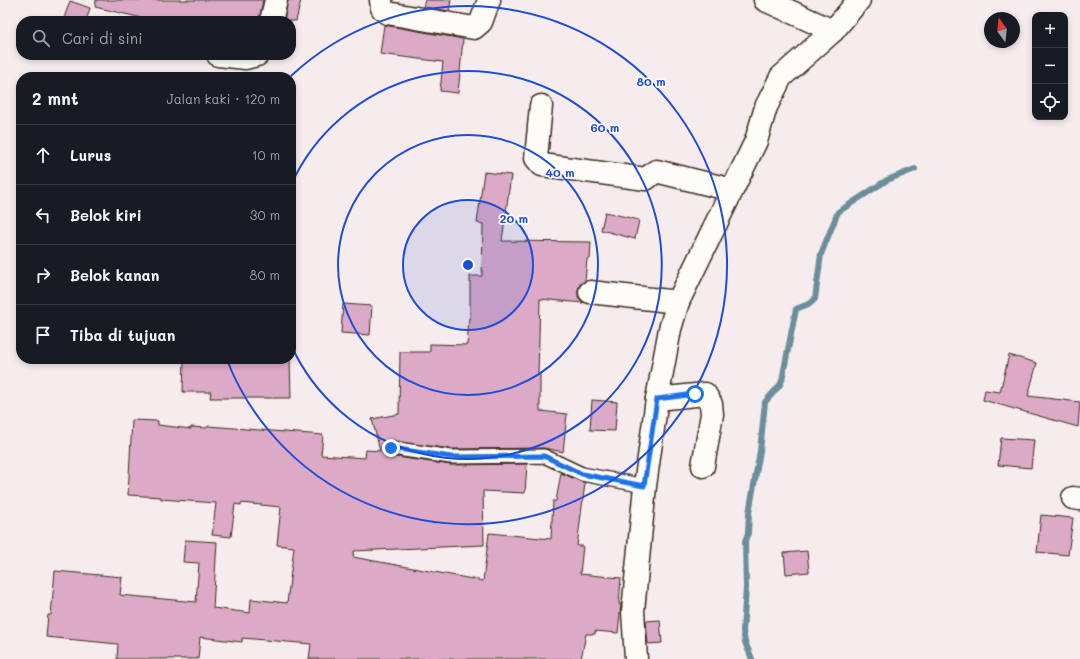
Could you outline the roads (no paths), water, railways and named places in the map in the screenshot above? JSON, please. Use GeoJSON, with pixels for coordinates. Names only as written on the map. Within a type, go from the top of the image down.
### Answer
{"type":"FeatureCollection","features":[{"type":"Feature","properties":{"kind":"street"},"geometry":{"type":"LineString","coordinates":[[272,16],[276,0]]}},
{"type":"Feature","properties":{"kind":"street"},"geometry":{"type":"LineString","coordinates":[[381,0],[382,8],[387,13],[474,28],[481,22],[489,0]]}},
{"type":"Feature","properties":{"kind":"street"},"geometry":{"type":"LineString","coordinates":[[765,0],[833,31]]}},
{"type":"Feature","properties":{"kind":"street"},"geometry":{"type":"LineString","coordinates":[[636,659],[633,611],[644,486],[657,399],[670,329],[678,302],[756,141],[766,107],[781,77],[833,31],[859,0]]}},
{"type":"Feature","properties":{"kind":"street"},"geometry":{"type":"LineString","coordinates":[[540,106],[536,158],[542,165],[646,179],[656,171],[732,190]]}},
{"type":"Feature","properties":{"kind":"street"},"geometry":{"type":"LineString","coordinates":[[590,292],[678,302]]}},
{"type":"Feature","properties":{"kind":"street"},"geometry":{"type":"LineString","coordinates":[[657,399],[705,394],[712,404],[712,414],[703,466]]}},
{"type":"Feature","properties":{"kind":"lane"},"geometry":{"type":"LineString","coordinates":[[391,448],[451,457],[544,456],[582,474],[644,486]]}},
{"type":"Feature","properties":{"kind":"waterway"},"geometry":{"type":"LineString","coordinates":[[752,659],[745,642],[743,631],[746,588],[745,541],[748,533],[749,513],[760,451],[765,402],[780,385],[782,380],[796,309],[811,303],[815,299],[821,254],[838,212],[887,180],[915,169]]}}]}
